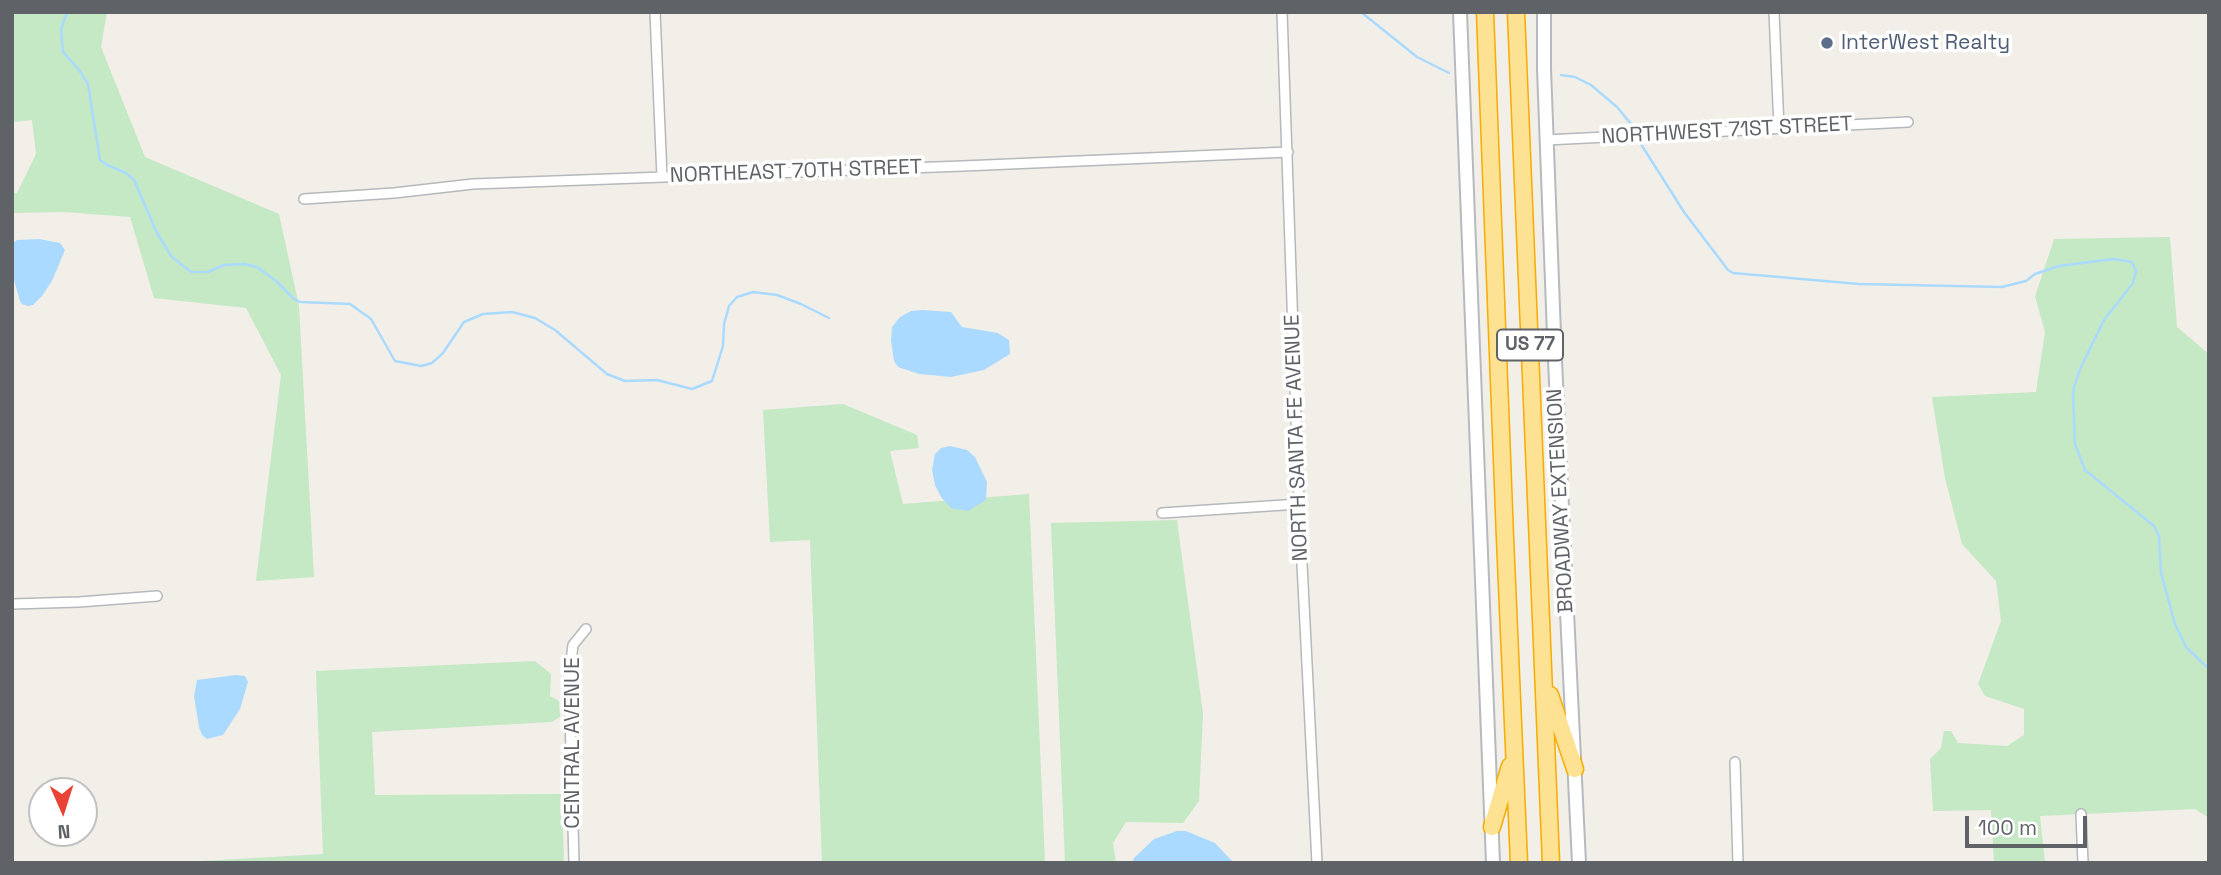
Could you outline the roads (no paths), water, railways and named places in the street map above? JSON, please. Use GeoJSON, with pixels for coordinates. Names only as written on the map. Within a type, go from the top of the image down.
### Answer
{"type":"FeatureCollection","features":[{"type":"Feature","properties":{"kind":"highway","name":"US 77"},"geometry":{"type":"LineString","coordinates":[[1485,12],[1520,863]]}},
{"type":"Feature","properties":{"kind":"highway","name":"BROADWAY EXTENSION"},"geometry":{"type":"LineString","coordinates":[[1516,12],[1551,863]]}},
{"type":"Feature","properties":{"kind":"highway"},"geometry":{"type":"LineString","coordinates":[[1544,678],[1575,769]]}},
{"type":"Feature","properties":{"kind":"highway"},"geometry":{"type":"LineString","coordinates":[[1492,827],[1514,750]]}},
{"type":"Feature","properties":{"kind":"main road"},"geometry":{"type":"LineString","coordinates":[[1460,12],[1493,863]]}},
{"type":"Feature","properties":{"kind":"main road","name":"BROADWAY EXTENSION"},"geometry":{"type":"LineString","coordinates":[[1544,12],[1546,140],[1579,863]]}},
{"type":"Feature","properties":{"kind":"street"},"geometry":{"type":"LineString","coordinates":[[655,12],[662,177]]}},
{"type":"Feature","properties":{"kind":"street","name":"NORTH SANTA FE AVENUE"},"geometry":{"type":"LineString","coordinates":[[1282,12],[1299,504],[1317,863]]}},
{"type":"Feature","properties":{"kind":"street"},"geometry":{"type":"LineString","coordinates":[[1774,12],[1779,128]]}},
{"type":"Feature","properties":{"kind":"street","name":"NORTHWEST 71ST STREET"},"geometry":{"type":"LineString","coordinates":[[1546,140],[1908,122]]}},
{"type":"Feature","properties":{"kind":"street","name":"NORTHEAST 70TH STREET"},"geometry":{"type":"LineString","coordinates":[[304,199],[473,184],[1288,152]]}},
{"type":"Feature","properties":{"kind":"street"},"geometry":{"type":"LineString","coordinates":[[1161,513],[1299,504]]}},
{"type":"Feature","properties":{"kind":"street"},"geometry":{"type":"LineString","coordinates":[[12,604],[157,596]]}},
{"type":"Feature","properties":{"kind":"street","name":"CENTRAL AVENUE"},"geometry":{"type":"LineString","coordinates":[[574,863],[569,677],[573,645],[586,629]]}},
{"type":"Feature","properties":{"kind":"street"},"geometry":{"type":"LineString","coordinates":[[1735,762],[1738,863]]}},
{"type":"Feature","properties":{"kind":"street"},"geometry":{"type":"LineString","coordinates":[[2081,814],[2083,863]]}},
{"type":"Feature","properties":{"kind":"water"},"geometry":{"type":"Polygon","coordinates":[[[39,239],[60,243],[65,250],[52,281],[42,296],[28,306],[20,301],[12,273],[13,243],[17,240],[39,239]]]}},
{"type":"Feature","properties":{"kind":"water"},"geometry":{"type":"Polygon","coordinates":[[[911,311],[951,312],[962,327],[998,333],[1009,340],[1010,354],[984,370],[951,377],[919,374],[898,367],[894,361],[891,341],[892,327],[900,317],[911,311]]]}},
{"type":"Feature","properties":{"kind":"water"},"geometry":{"type":"Polygon","coordinates":[[[950,446],[967,450],[975,457],[987,482],[986,500],[968,511],[951,508],[935,485],[932,470],[935,454],[941,448],[950,446]]]}},
{"type":"Feature","properties":{"kind":"water"},"geometry":{"type":"Polygon","coordinates":[[[245,676],[248,682],[240,709],[223,735],[207,739],[199,727],[194,696],[197,680],[245,676]]]}},
{"type":"Feature","properties":{"kind":"water"},"geometry":{"type":"Polygon","coordinates":[[[1177,831],[1186,831],[1215,843],[1234,863],[1132,863],[1154,839],[1177,831]]]}},
{"type":"Feature","properties":{"kind":"waterway"},"geometry":{"type":"LineString","coordinates":[[67,12],[61,29],[63,52],[88,84],[100,160],[134,180],[156,231],[171,256],[191,272],[208,272],[224,265],[245,264],[257,267],[300,302],[350,304],[371,319],[395,361],[421,366],[432,363],[443,353],[464,322],[483,314],[512,312],[535,318],[555,330],[607,374],[625,381],[657,380],[692,389],[712,381],[723,346],[724,324],[729,306],[737,297],[753,292],[777,295],[829,318]]}},
{"type":"Feature","properties":{"kind":"waterway"},"geometry":{"type":"LineString","coordinates":[[1361,12],[1417,57],[1449,73]]}},
{"type":"Feature","properties":{"kind":"waterway"},"geometry":{"type":"LineString","coordinates":[[1561,75],[1575,77],[1591,85],[1617,107],[1636,130]]}},
{"type":"Feature","properties":{"kind":"waterway"},"geometry":{"type":"LineString","coordinates":[[1639,141],[1684,212],[1733,273],[1859,284],[2002,287],[2026,281],[2035,274],[2059,266],[2114,259],[2132,262],[2136,271],[2133,283],[2104,320],[2074,387],[2075,444],[2085,470],[2154,526],[2159,536],[2161,573],[2175,624],[2186,647],[2209,669]]}},
{"type":"Feature","properties":{"kind":"place","name":"InterWest Realty"},"geometry":{"type":"Point","coordinates":[1827,43]}}]}
